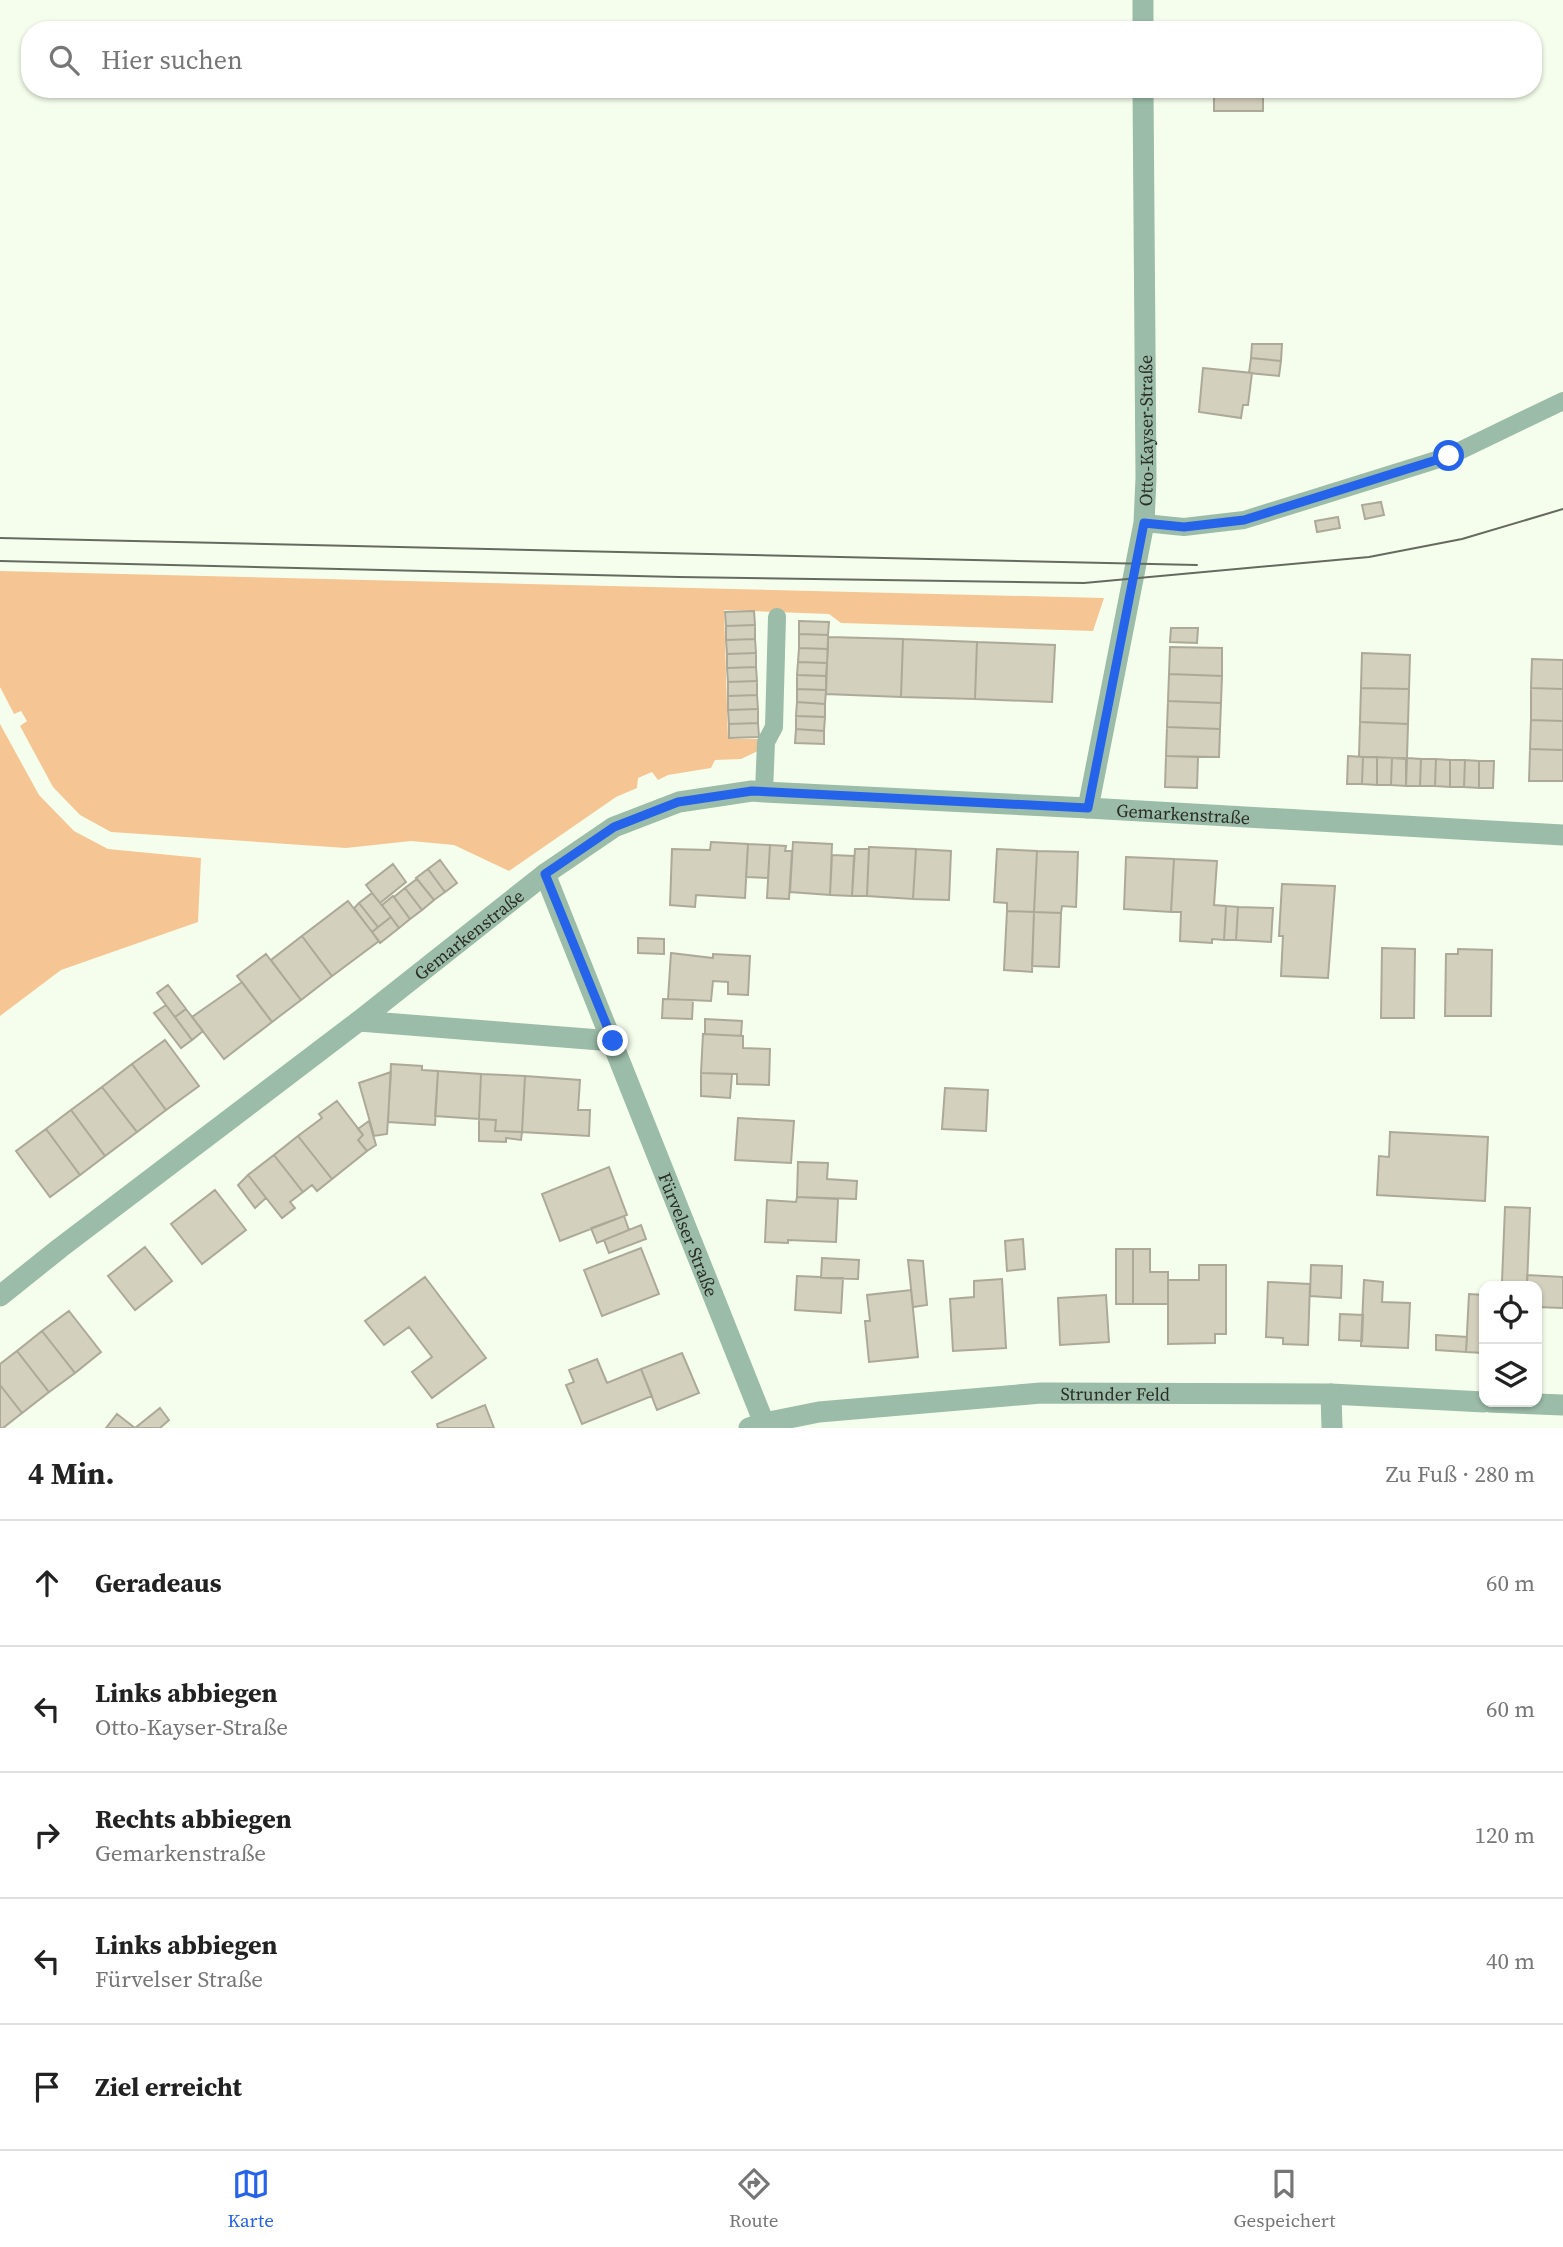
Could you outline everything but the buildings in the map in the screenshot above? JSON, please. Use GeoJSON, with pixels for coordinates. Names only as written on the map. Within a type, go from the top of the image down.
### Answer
{"type":"FeatureCollection","features":[{"type":"Feature","properties":{"kind":"street"},"geometry":{"type":"LineString","coordinates":[[1143,0],[1143,21]]}},
{"type":"Feature","properties":{"kind":"street","name":"Otto-Kayser-Straße"},"geometry":{"type":"LineString","coordinates":[[1088,808],[1144,523],[1143,98]]}},
{"type":"Feature","properties":{"kind":"street","name":"Gemarkenstraße"},"geometry":{"type":"LineString","coordinates":[[0,1296],[545,874],[614,827],[678,802],[752,791],[1563,835]]}},
{"type":"Feature","properties":{"kind":"street","name":"Fürvelser Straße"},"geometry":{"type":"LineString","coordinates":[[545,874],[613,1041],[760,1426]]}},
{"type":"Feature","properties":{"kind":"street"},"geometry":{"type":"LineString","coordinates":[[359,1020],[613,1041]]}},
{"type":"Feature","properties":{"kind":"street","name":"Strunder Feld"},"geometry":{"type":"LineString","coordinates":[[760,1426],[819,1412],[1041,1393],[1331,1394],[1479,1402]]}},
{"type":"Feature","properties":{"kind":"street"},"geometry":{"type":"LineString","coordinates":[[1331,1394],[1332,1428]]}},
{"type":"Feature","properties":{"kind":"street","name":"Strunder Feld"},"geometry":{"type":"LineString","coordinates":[[1542,1404],[1563,1405]]}},
{"type":"Feature","properties":{"kind":"lane"},"geometry":{"type":"LineString","coordinates":[[1144,523],[1184,527],[1244,520],[1449,456],[1563,401]]}},
{"type":"Feature","properties":{"kind":"lane"},"geometry":{"type":"LineString","coordinates":[[764,792],[766,742],[774,727],[777,617]]}},
{"type":"Feature","properties":{"kind":"shaded area"},"geometry":{"type":"Polygon","coordinates":[[[0,571],[1104,598],[1093,631],[841,623],[829,614],[724,610],[728,739],[758,739],[758,751],[741,759],[715,760],[711,768],[668,775],[658,780],[652,772],[638,778],[637,788],[616,797],[509,871],[454,845],[411,841],[346,848],[111,832],[80,815],[53,787],[20,726],[27,721],[21,711],[14,714],[0,687],[0,571]]]}},
{"type":"Feature","properties":{"kind":"shaded area"},"geometry":{"type":"Polygon","coordinates":[[[0,724],[39,795],[74,831],[108,849],[201,858],[198,922],[61,970],[0,1016],[0,724]]]}},
{"type":"Feature","properties":{"kind":"tram line"},"geometry":{"type":"LineString","coordinates":[[0,561],[679,577],[1084,583],[1369,557],[1462,539],[1563,509]]}},
{"type":"Feature","properties":{"kind":"tram line"},"geometry":{"type":"LineString","coordinates":[[0,538],[1197,565]]}},
{"type":"Feature","properties":{"kind":"route"},"geometry":{"type":"LineString","coordinates":[[613,1041],[545,874],[614,827],[678,802],[752,791],[1088,808],[1144,523],[1184,527],[1244,520],[1449,456]]}}]}
